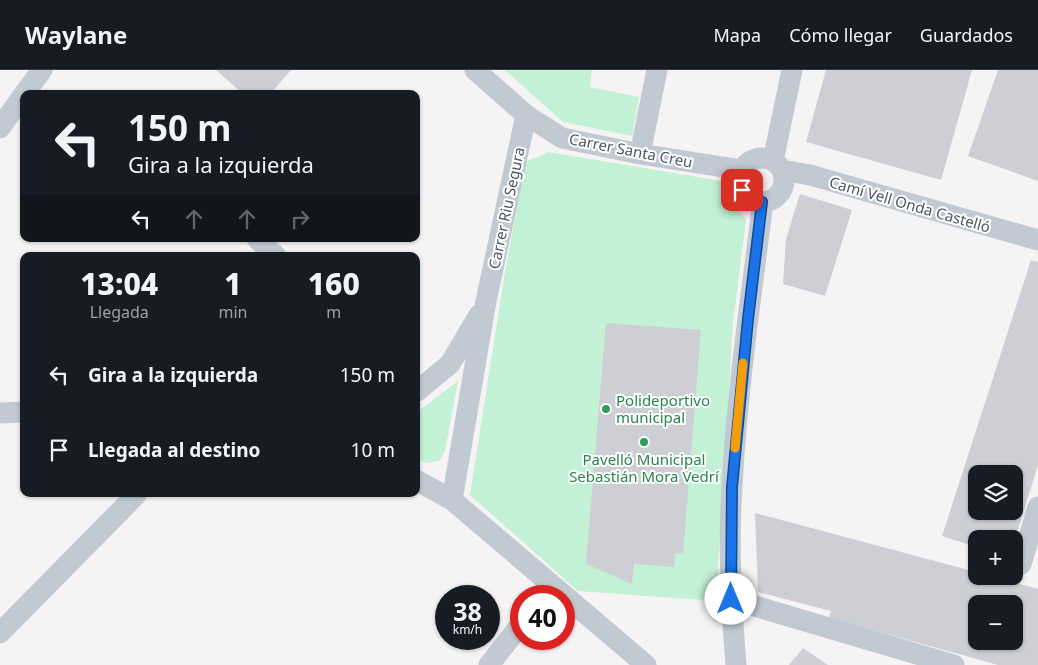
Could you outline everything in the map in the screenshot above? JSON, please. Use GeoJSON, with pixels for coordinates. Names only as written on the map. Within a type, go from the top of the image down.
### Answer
{"type":"FeatureCollection","features":[{"type":"Feature","properties":{"kind":"street"},"geometry":{"type":"LineString","coordinates":[[27,90],[42,70]]}},
{"type":"Feature","properties":{"kind":"street","name":"Carrer Santa Creu"},"geometry":{"type":"LineString","coordinates":[[475,70],[526,115],[562,138],[640,154],[742,170]]}},
{"type":"Feature","properties":{"kind":"street"},"geometry":{"type":"LineString","coordinates":[[640,154],[656,70]]}},
{"type":"Feature","properties":{"kind":"street"},"geometry":{"type":"LineString","coordinates":[[777,166],[755,159],[747,163],[742,170],[740,184],[742,190],[750,199],[762,202],[772,200],[782,189],[784,180],[777,166],[792,70]]}},
{"type":"Feature","properties":{"kind":"street"},"geometry":{"type":"LineString","coordinates":[[0,128],[20,100]]}},
{"type":"Feature","properties":{"kind":"street","name":"Carrer Riu Segura"},"geometry":{"type":"LineString","coordinates":[[452,500],[486,301],[526,115]]}},
{"type":"Feature","properties":{"kind":"street","name":"Camí Vell Onda Castelló"},"geometry":{"type":"LineString","coordinates":[[777,166],[1038,240]]}},
{"type":"Feature","properties":{"kind":"street"},"geometry":{"type":"LineString","coordinates":[[736,665],[731,599],[732,487],[748,319],[762,202]]}},
{"type":"Feature","properties":{"kind":"street"},"geometry":{"type":"LineString","coordinates":[[260,242],[272,252]]}},
{"type":"Feature","properties":{"kind":"street"},"geometry":{"type":"LineString","coordinates":[[420,387],[450,364],[486,301]]}},
{"type":"Feature","properties":{"kind":"street"},"geometry":{"type":"LineString","coordinates":[[450,364],[472,380]]}},
{"type":"Feature","properties":{"kind":"street"},"geometry":{"type":"LineString","coordinates":[[0,413],[20,412]]}},
{"type":"Feature","properties":{"kind":"street"},"geometry":{"type":"LineString","coordinates":[[420,482],[452,500],[542,585]]}},
{"type":"Feature","properties":{"kind":"street"},"geometry":{"type":"LineString","coordinates":[[0,632],[133,497]]}},
{"type":"Feature","properties":{"kind":"street"},"geometry":{"type":"LineString","coordinates":[[1023,557],[1038,507]]}},
{"type":"Feature","properties":{"kind":"street"},"geometry":{"type":"LineString","coordinates":[[731,599],[954,665]]}},
{"type":"Feature","properties":{"kind":"street"},"geometry":{"type":"LineString","coordinates":[[575,611],[646,665]]}},
{"type":"Feature","properties":{"kind":"street"},"geometry":{"type":"LineString","coordinates":[[488,665],[510,638]]}},
{"type":"Feature","properties":{"kind":"green space"},"geometry":{"type":"Polygon","coordinates":[[[505,70],[592,70],[590,87],[639,97],[632,136],[563,122],[505,70]]]}},
{"type":"Feature","properties":{"kind":"green space","name":"Polideportivo municipal"},"geometry":{"type":"Polygon","coordinates":[[[549,152],[721,181],[746,220],[733,323],[716,601],[578,591],[575,585],[571,585],[470,495],[504,278],[525,162],[549,152]]]}},
{"type":"Feature","properties":{"kind":"green space"},"geometry":{"type":"Polygon","coordinates":[[[458,381],[445,451],[440,460],[429,463],[420,461],[420,410],[458,381]]]}},
{"type":"Feature","properties":{"kind":"building"},"geometry":{"type":"Polygon","coordinates":[[[216,70],[291,70],[274,90],[238,90],[216,70]]]}},
{"type":"Feature","properties":{"kind":"building"},"geometry":{"type":"Polygon","coordinates":[[[826,70],[972,70],[941,180],[806,142],[826,70]]]}},
{"type":"Feature","properties":{"kind":"building"},"geometry":{"type":"Polygon","coordinates":[[[998,70],[1038,70],[1038,181],[968,156],[998,70]]]}},
{"type":"Feature","properties":{"kind":"building"},"geometry":{"type":"Polygon","coordinates":[[[800,194],[852,210],[825,296],[783,284],[786,239],[800,194]]]}},
{"type":"Feature","properties":{"kind":"building"},"geometry":{"type":"Polygon","coordinates":[[[1031,260],[1038,262],[1038,465],[1023,513],[1023,465],[968,465],[968,520],[1021,520],[1018,530],[968,530],[968,544],[942,536],[1031,260]]]}},
{"type":"Feature","properties":{"kind":"building","name":"Pavelló Municipal Sebastián Mora Vedrí"},"geometry":{"type":"Polygon","coordinates":[[[606,323],[701,330],[683,554],[675,553],[674,567],[634,564],[632,584],[586,564],[606,323]]]}},
{"type":"Feature","properties":{"kind":"building"},"geometry":{"type":"Polygon","coordinates":[[[755,513],[968,570],[968,585],[1023,585],[1038,589],[1038,665],[998,665],[829,618],[831,611],[758,592],[755,513]]]}},
{"type":"Feature","properties":{"kind":"building"},"geometry":{"type":"Polygon","coordinates":[[[803,648],[828,665],[789,665],[803,648]]]}},
{"type":"Feature","properties":{"kind":"slow traffic"},"geometry":{"type":"LineString","coordinates":[[735,448],[743,363]]}},
{"type":"Feature","properties":{"kind":"place","name":"Polideportivo municipal"},"geometry":{"type":"Point","coordinates":[606,409]}},
{"type":"Feature","properties":{"kind":"place","name":"Pavelló Municipal Sebastián Mora Vedrí"},"geometry":{"type":"Point","coordinates":[644,442]}},
{"type":"Feature","properties":{"kind":"route"},"geometry":{"type":"LineString","coordinates":[[731,599],[732,487],[742,373],[762,202],[750,199],[742,190]]}}]}
